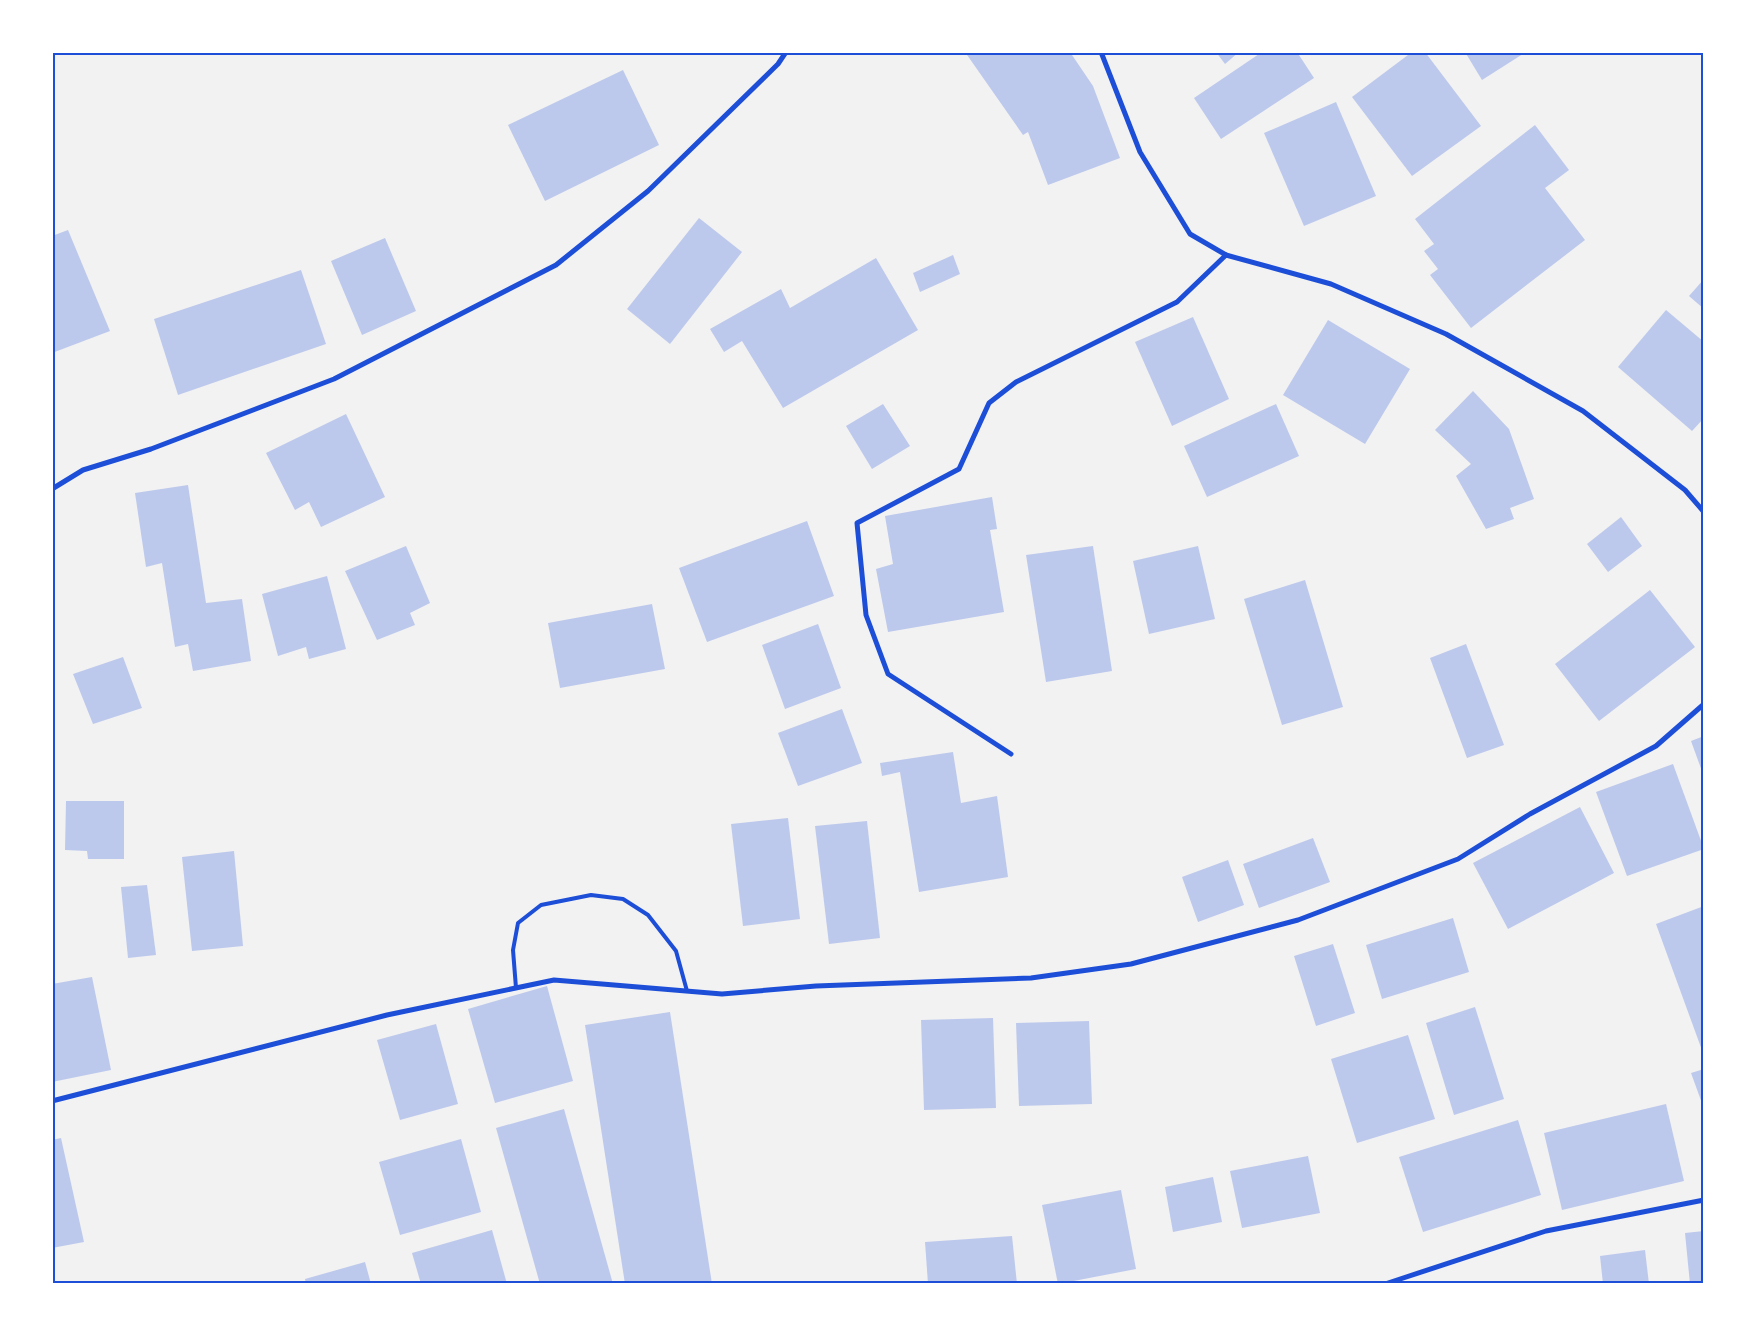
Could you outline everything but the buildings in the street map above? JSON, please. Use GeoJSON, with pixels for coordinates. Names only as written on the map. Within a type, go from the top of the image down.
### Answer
{"type":"FeatureCollection","features":[{"type":"Feature","properties":{"kind":"street"},"geometry":{"type":"LineString","coordinates":[[52,489],[83,470],[151,449],[334,379],[556,265],[648,191],[778,64],[786,52]]}},
{"type":"Feature","properties":{"kind":"street"},"geometry":{"type":"LineString","coordinates":[[1101,52],[1140,152],[1190,234],[1226,255],[1331,284],[1446,334],[1583,411],[1685,490],[1704,512]]}},
{"type":"Feature","properties":{"kind":"street"},"geometry":{"type":"LineString","coordinates":[[1011,754],[888,674],[866,615],[857,523],[959,469],[989,404],[1016,382],[1177,302],[1226,255]]}},
{"type":"Feature","properties":{"kind":"street"},"geometry":{"type":"LineString","coordinates":[[52,1101],[387,1015],[554,980],[722,994],[816,986],[1031,978],[1131,964],[1298,920],[1458,859],[1530,814],[1656,746],[1704,704]]}},
{"type":"Feature","properties":{"kind":"street"},"geometry":{"type":"LineString","coordinates":[[1385,1284],[1546,1231],[1704,1200]]}},
{"type":"Feature","properties":{"kind":"lane"},"geometry":{"type":"LineString","coordinates":[[516,988],[513,950],[518,923],[541,905],[591,895],[623,900],[648,915],[676,951],[688,991]]}}]}
